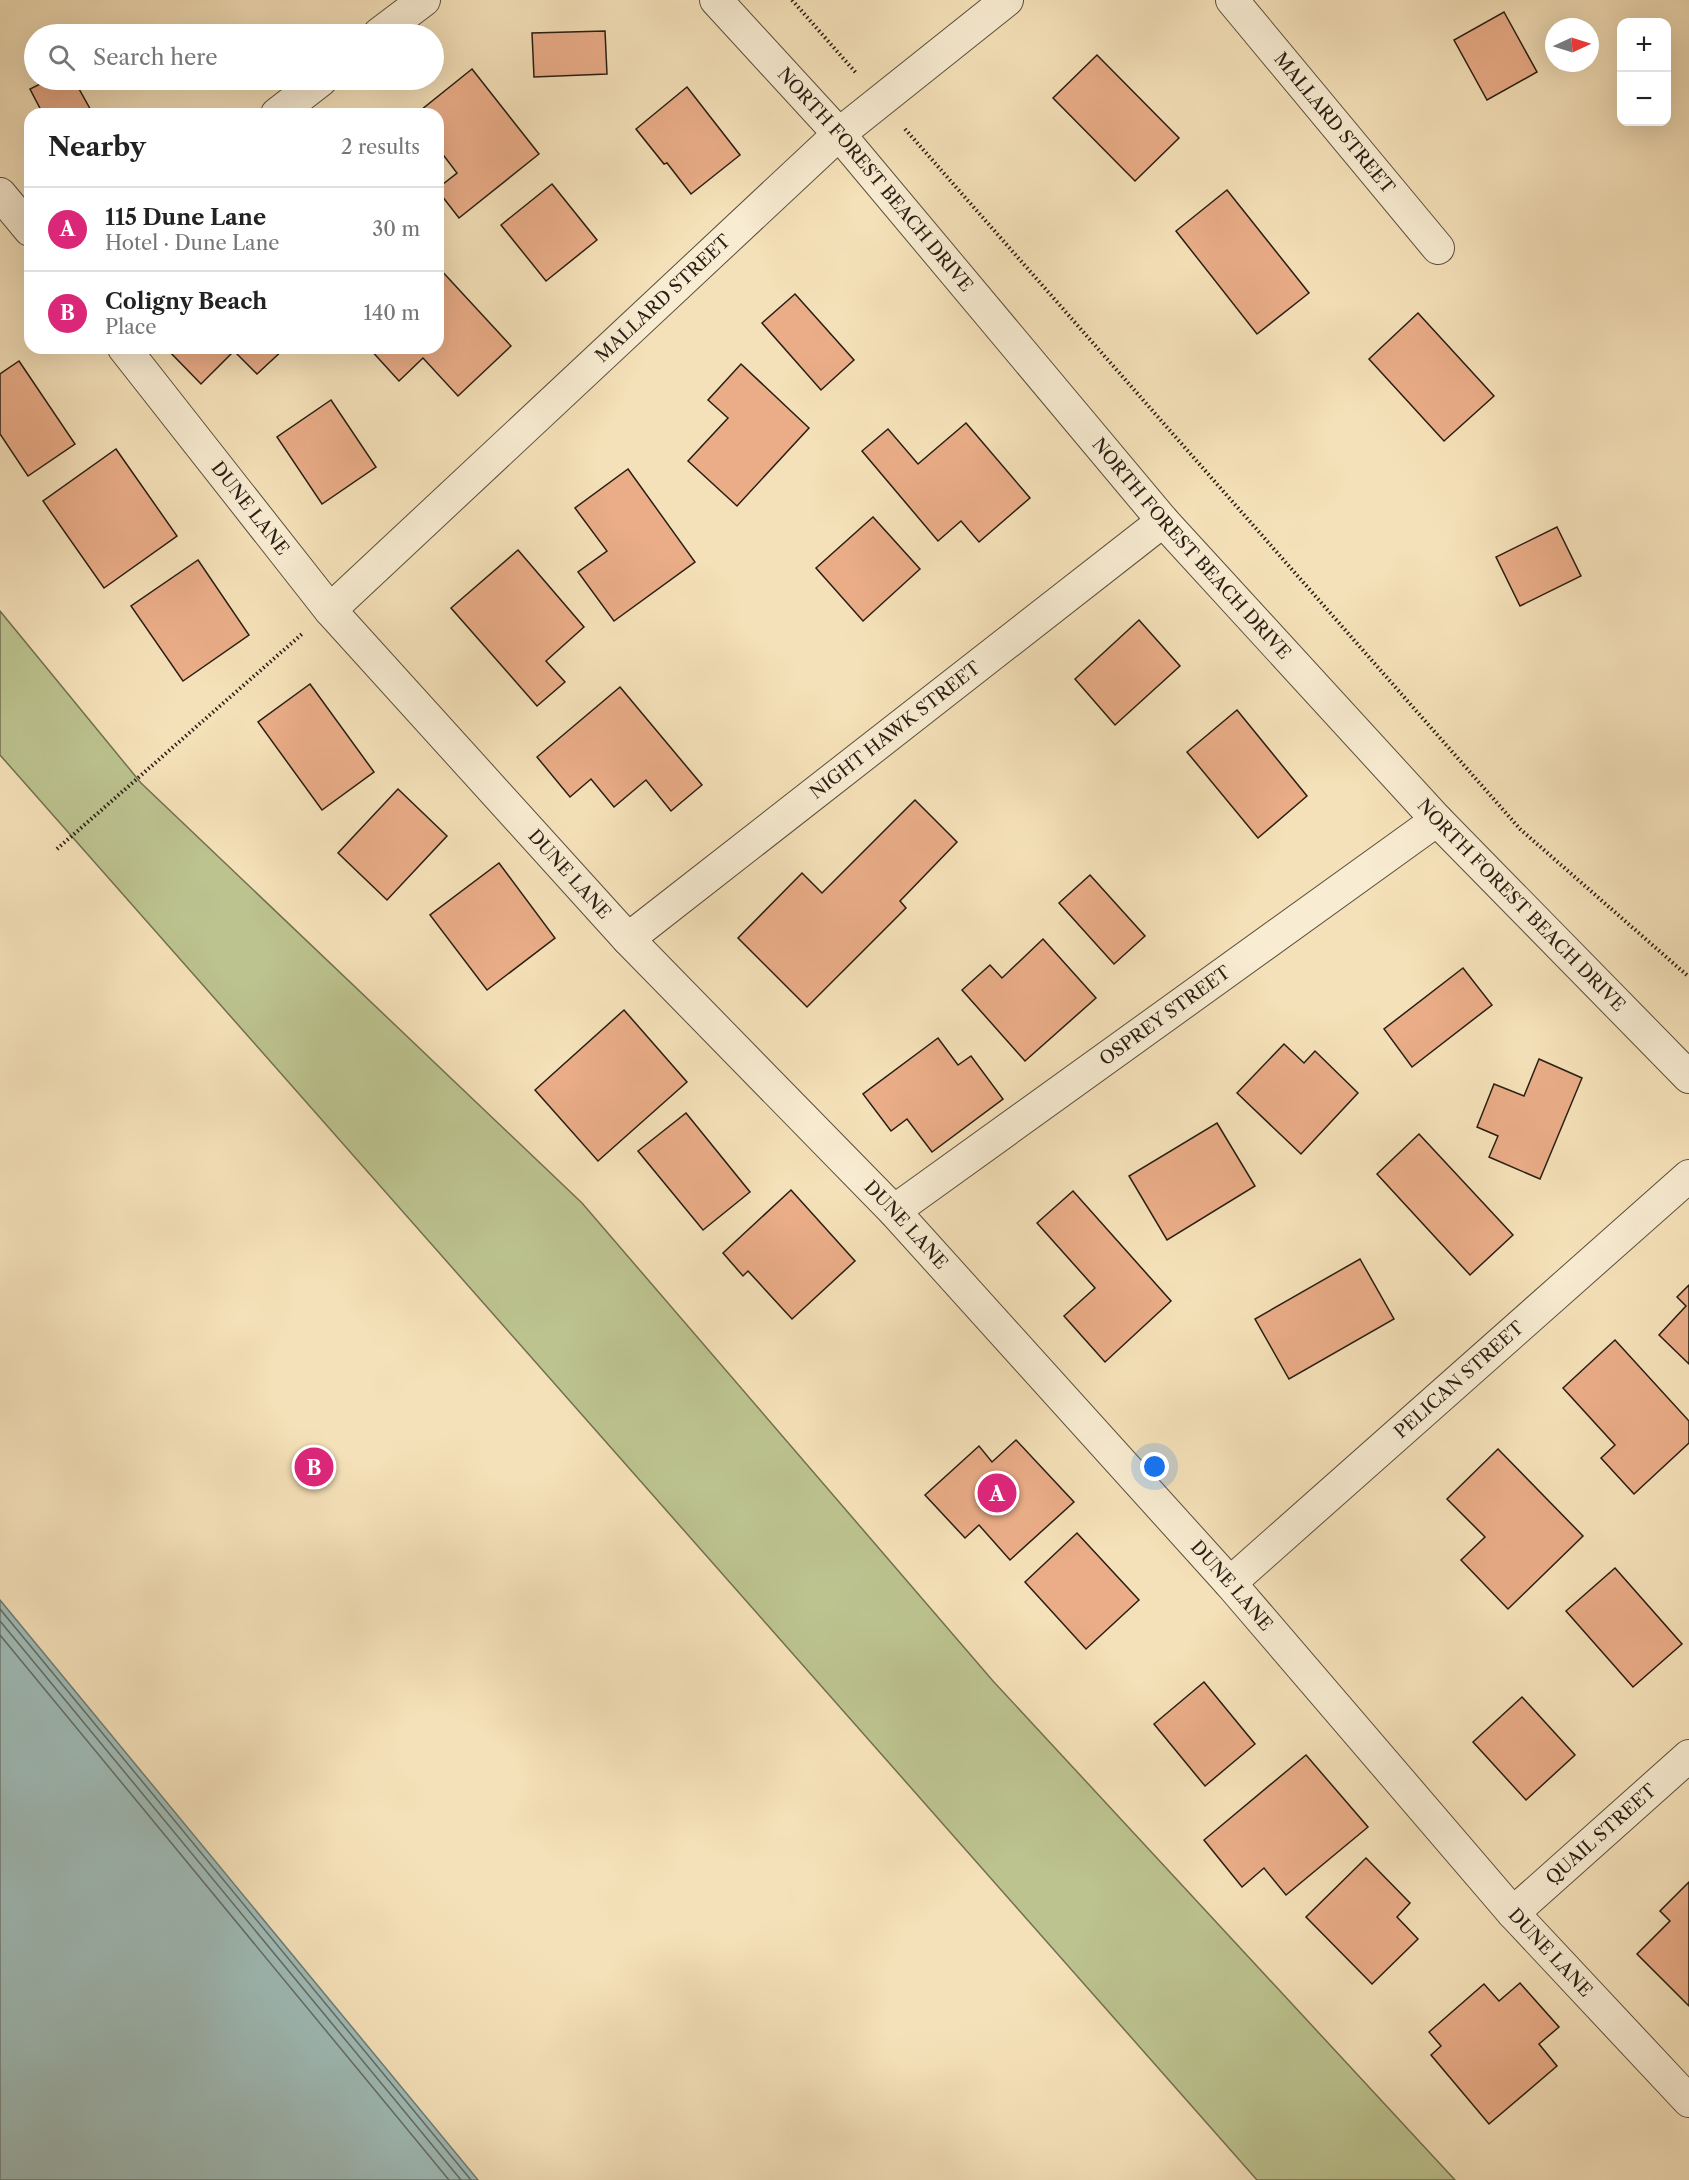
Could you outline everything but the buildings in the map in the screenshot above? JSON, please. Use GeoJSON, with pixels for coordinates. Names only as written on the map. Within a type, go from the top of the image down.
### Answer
{"type":"FeatureCollection","features":[{"type":"Feature","properties":{"kind":"street"},"geometry":{"type":"LineString","coordinates":[[392,24],[424,0]]}},
{"type":"Feature","properties":{"kind":"street","name":"NORTH FOREST BEACH DRIVE"},"geometry":{"type":"LineString","coordinates":[[716,0],[839,134],[1163,521],[1437,820],[1689,1077]]}},
{"type":"Feature","properties":{"kind":"street","name":"MALLARD STREET"},"geometry":{"type":"LineString","coordinates":[[330,610],[839,134],[1007,0]]}},
{"type":"Feature","properties":{"kind":"street","name":"MALLARD STREET"},"geometry":{"type":"LineString","coordinates":[[1232,0],[1438,248]]}},
{"type":"Feature","properties":{"kind":"street"},"geometry":{"type":"LineString","coordinates":[[285,108],[308,90]]}},
{"type":"Feature","properties":{"kind":"street"},"geometry":{"type":"LineString","coordinates":[[0,194],[24,223]]}},
{"type":"Feature","properties":{"kind":"street","name":"DUNE LANE"},"geometry":{"type":"LineString","coordinates":[[129,354],[330,610],[628,939],[894,1211],[1230,1583],[1513,1913],[1689,2101]]}},
{"type":"Feature","properties":{"kind":"street","name":"NIGHT HAWK STREET"},"geometry":{"type":"LineString","coordinates":[[628,939],[1163,521]]}},
{"type":"Feature","properties":{"kind":"street","name":"OSPREY STREET"},"geometry":{"type":"LineString","coordinates":[[894,1211],[1437,820]]}},
{"type":"Feature","properties":{"kind":"street","name":"PELICAN STREET"},"geometry":{"type":"LineString","coordinates":[[1230,1583],[1689,1176]]}},
{"type":"Feature","properties":{"kind":"street","name":"QUAIL STREET"},"geometry":{"type":"LineString","coordinates":[[1513,1913],[1689,1756]]}},
{"type":"Feature","properties":{"kind":"path"},"geometry":{"type":"LineString","coordinates":[[792,0],[1521,829],[1689,977]]}},
{"type":"Feature","properties":{"kind":"path"},"geometry":{"type":"LineString","coordinates":[[57,849],[330,610]]}},
{"type":"Feature","properties":{"kind":"green space"},"geometry":{"type":"Polygon","coordinates":[[[0,611],[141,783],[582,1203],[993,1681],[1455,2180],[1257,2180],[0,755],[0,611]]]}},
{"type":"Feature","properties":{"kind":"water"},"geometry":{"type":"Polygon","coordinates":[[[0,1600],[478,2180],[0,2180],[0,1600]]]}},
{"type":"Feature","properties":{"kind":"place","name":"Coligny Beach"},"geometry":{"type":"Point","coordinates":[314,1467]}},
{"type":"Feature","properties":{"kind":"place","name":"115 Dune Lane"},"geometry":{"type":"Point","coordinates":[997,1493]}}]}
